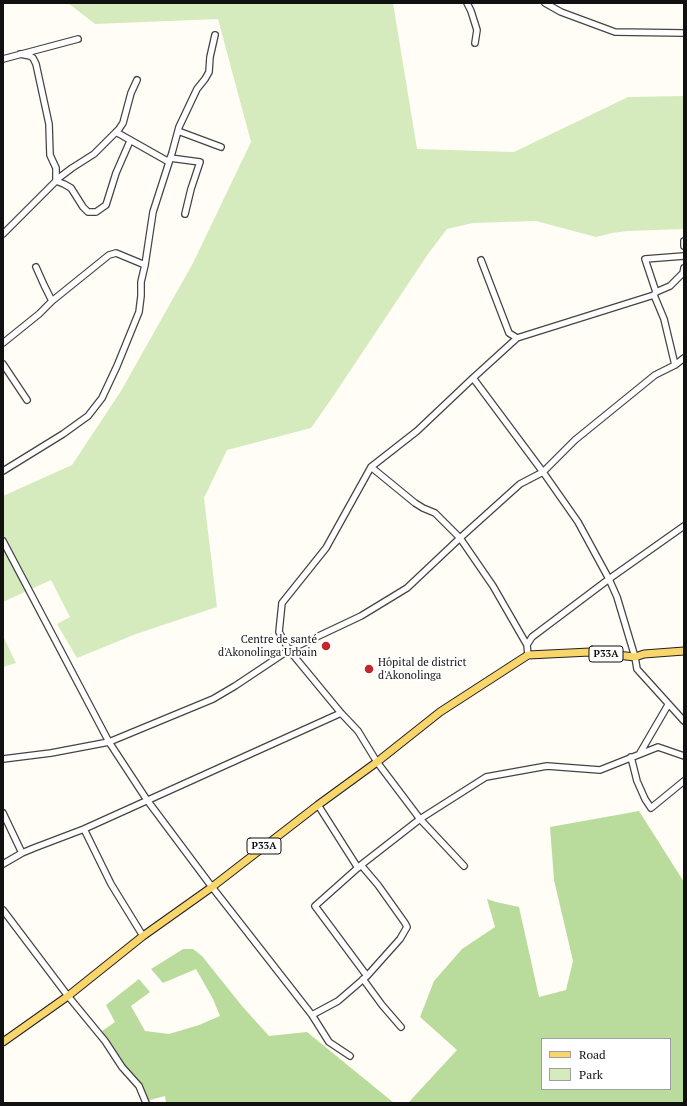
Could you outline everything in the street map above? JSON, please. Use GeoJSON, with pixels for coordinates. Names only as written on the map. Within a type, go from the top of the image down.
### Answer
{"type":"FeatureCollection","features":[{"type":"Feature","properties":{"kind":"main road","name":"P33A"},"geometry":{"type":"LineString","coordinates":[[3,1042],[68,996],[143,936],[212,887],[318,805],[377,762],[440,712],[528,655],[590,652],[635,657],[644,654],[684,651]]}},
{"type":"Feature","properties":{"kind":"street"},"geometry":{"type":"LineString","coordinates":[[467,3],[477,30],[475,43]]}},
{"type":"Feature","properties":{"kind":"street"},"geometry":{"type":"LineString","coordinates":[[545,3],[561,12],[615,32],[684,33]]}},
{"type":"Feature","properties":{"kind":"street"},"geometry":{"type":"LineString","coordinates":[[3,471],[63,434],[88,416],[102,398],[139,312],[141,282],[153,212],[178,131],[187,108],[197,89],[209,72],[210,57],[215,35]]}},
{"type":"Feature","properties":{"kind":"street"},"geometry":{"type":"LineString","coordinates":[[3,59],[78,39]]}},
{"type":"Feature","properties":{"kind":"street"},"geometry":{"type":"LineString","coordinates":[[20,54],[30,56],[36,64],[49,124],[50,155],[56,168],[56,181]]}},
{"type":"Feature","properties":{"kind":"street"},"geometry":{"type":"LineString","coordinates":[[3,234],[56,181],[72,168],[94,154],[119,129],[123,124],[131,93],[137,80]]}},
{"type":"Feature","properties":{"kind":"street"},"geometry":{"type":"LineString","coordinates":[[178,131],[221,147]]}},
{"type":"Feature","properties":{"kind":"street"},"geometry":{"type":"LineString","coordinates":[[116,132],[169,160],[200,162],[185,214]]}},
{"type":"Feature","properties":{"kind":"street"},"geometry":{"type":"LineString","coordinates":[[56,181],[70,188],[88,212],[96,212],[106,205],[108,201],[116,173],[130,140]]}},
{"type":"Feature","properties":{"kind":"street"},"geometry":{"type":"LineString","coordinates":[[684,241],[684,246]]}},
{"type":"Feature","properties":{"kind":"street"},"geometry":{"type":"LineString","coordinates":[[4,341],[39,314],[52,301],[109,255],[113,253],[118,254],[145,265]]}},
{"type":"Feature","properties":{"kind":"street"},"geometry":{"type":"LineString","coordinates":[[675,365],[664,319],[645,259],[684,256]]}},
{"type":"Feature","properties":{"kind":"street"},"geometry":{"type":"LineString","coordinates":[[481,260],[509,333],[517,338]]}},
{"type":"Feature","properties":{"kind":"street"},"geometry":{"type":"LineString","coordinates":[[36,267],[52,301]]}},
{"type":"Feature","properties":{"kind":"street"},"geometry":{"type":"LineString","coordinates":[[464,866],[420,819],[377,762],[358,730],[341,713],[289,650],[279,632],[282,603],[326,548],[371,467],[416,431],[517,338],[655,293],[670,286],[683,273],[684,268]]}},
{"type":"Feature","properties":{"kind":"street"},"geometry":{"type":"LineString","coordinates":[[3,759],[51,753],[109,742],[213,699],[289,650],[361,616],[407,588],[520,484],[543,472],[575,440],[655,375],[675,365],[684,358]]}},
{"type":"Feature","properties":{"kind":"street"},"geometry":{"type":"LineString","coordinates":[[3,364],[27,400]]}},
{"type":"Feature","properties":{"kind":"street"},"geometry":{"type":"LineString","coordinates":[[474,378],[578,522],[609,579],[617,597],[635,657],[637,669],[684,721]]}},
{"type":"Feature","properties":{"kind":"street"},"geometry":{"type":"LineString","coordinates":[[371,467],[415,503],[435,514],[460,538],[493,586],[528,645]]}},
{"type":"Feature","properties":{"kind":"street"},"geometry":{"type":"LineString","coordinates":[[528,655],[528,645],[532,637],[609,579],[684,526]]}},
{"type":"Feature","properties":{"kind":"street"},"geometry":{"type":"LineString","coordinates":[[3,541],[109,742],[148,800],[212,887],[312,1015],[329,1042],[350,1056]]}},
{"type":"Feature","properties":{"kind":"street"},"geometry":{"type":"LineString","coordinates":[[639,754],[668,705]]}},
{"type":"Feature","properties":{"kind":"street"},"geometry":{"type":"LineString","coordinates":[[3,864],[22,853],[84,829],[341,713]]}},
{"type":"Feature","properties":{"kind":"street"},"geometry":{"type":"LineString","coordinates":[[401,1027],[382,1005],[365,977],[315,906],[359,866],[420,819],[486,777],[547,766],[600,770],[658,747],[683,757]]}},
{"type":"Feature","properties":{"kind":"street"},"geometry":{"type":"LineString","coordinates":[[631,757],[637,781],[651,808],[684,782]]}},
{"type":"Feature","properties":{"kind":"street"},"geometry":{"type":"LineString","coordinates":[[312,1015],[338,1001],[365,977],[400,939],[407,927],[378,885],[359,866],[318,805]]}},
{"type":"Feature","properties":{"kind":"street"},"geometry":{"type":"LineString","coordinates":[[3,813],[22,853]]}},
{"type":"Feature","properties":{"kind":"street"},"geometry":{"type":"LineString","coordinates":[[84,829],[111,884],[143,936]]}},
{"type":"Feature","properties":{"kind":"street"},"geometry":{"type":"LineString","coordinates":[[3,910],[68,996],[105,1041],[122,1067],[139,1086],[146,1103]]}},
{"type":"Feature","properties":{"kind":"green space"},"geometry":{"type":"Polygon","coordinates":[[[68,3],[393,3],[417,149],[514,152],[628,97],[684,96],[684,229],[628,231],[596,237],[536,221],[473,223],[447,229],[428,254],[311,428],[227,450],[204,498],[217,607],[136,634],[77,658],[57,624],[70,617],[51,580],[3,602],[3,496],[72,465],[121,391],[193,263],[251,142],[218,19],[95,24],[68,3]]]}},
{"type":"Feature","properties":{"kind":"green space"},"geometry":{"type":"Polygon","coordinates":[[[3,636],[16,663],[3,667],[3,636]]]}},
{"type":"Feature","properties":{"kind":"green space"},"geometry":{"type":"Polygon","coordinates":[[[639,811],[684,882],[684,1103],[408,1103],[457,1050],[420,1017],[434,981],[462,949],[495,927],[487,899],[519,907],[539,997],[566,990],[573,961],[554,880],[550,827],[639,811]]]}},
{"type":"Feature","properties":{"kind":"green space"},"geometry":{"type":"Polygon","coordinates":[[[183,949],[193,949],[202,956],[242,1006],[269,1036],[307,1032],[394,1103],[166,1103],[165,1096],[146,1101],[139,1086],[105,1041],[102,1031],[115,1022],[106,1005],[139,979],[150,992],[131,1006],[145,1031],[169,1034],[199,1025],[220,1016],[213,999],[196,969],[163,983],[151,969],[183,949]]]}},
{"type":"Feature","properties":{"kind":"place","name":"Centre de santé d'Akonolinga Urbain"},"geometry":{"type":"Point","coordinates":[326,646]}},
{"type":"Feature","properties":{"kind":"place","name":"Hôpital de district d'Akonolinga"},"geometry":{"type":"Point","coordinates":[369,669]}}]}
